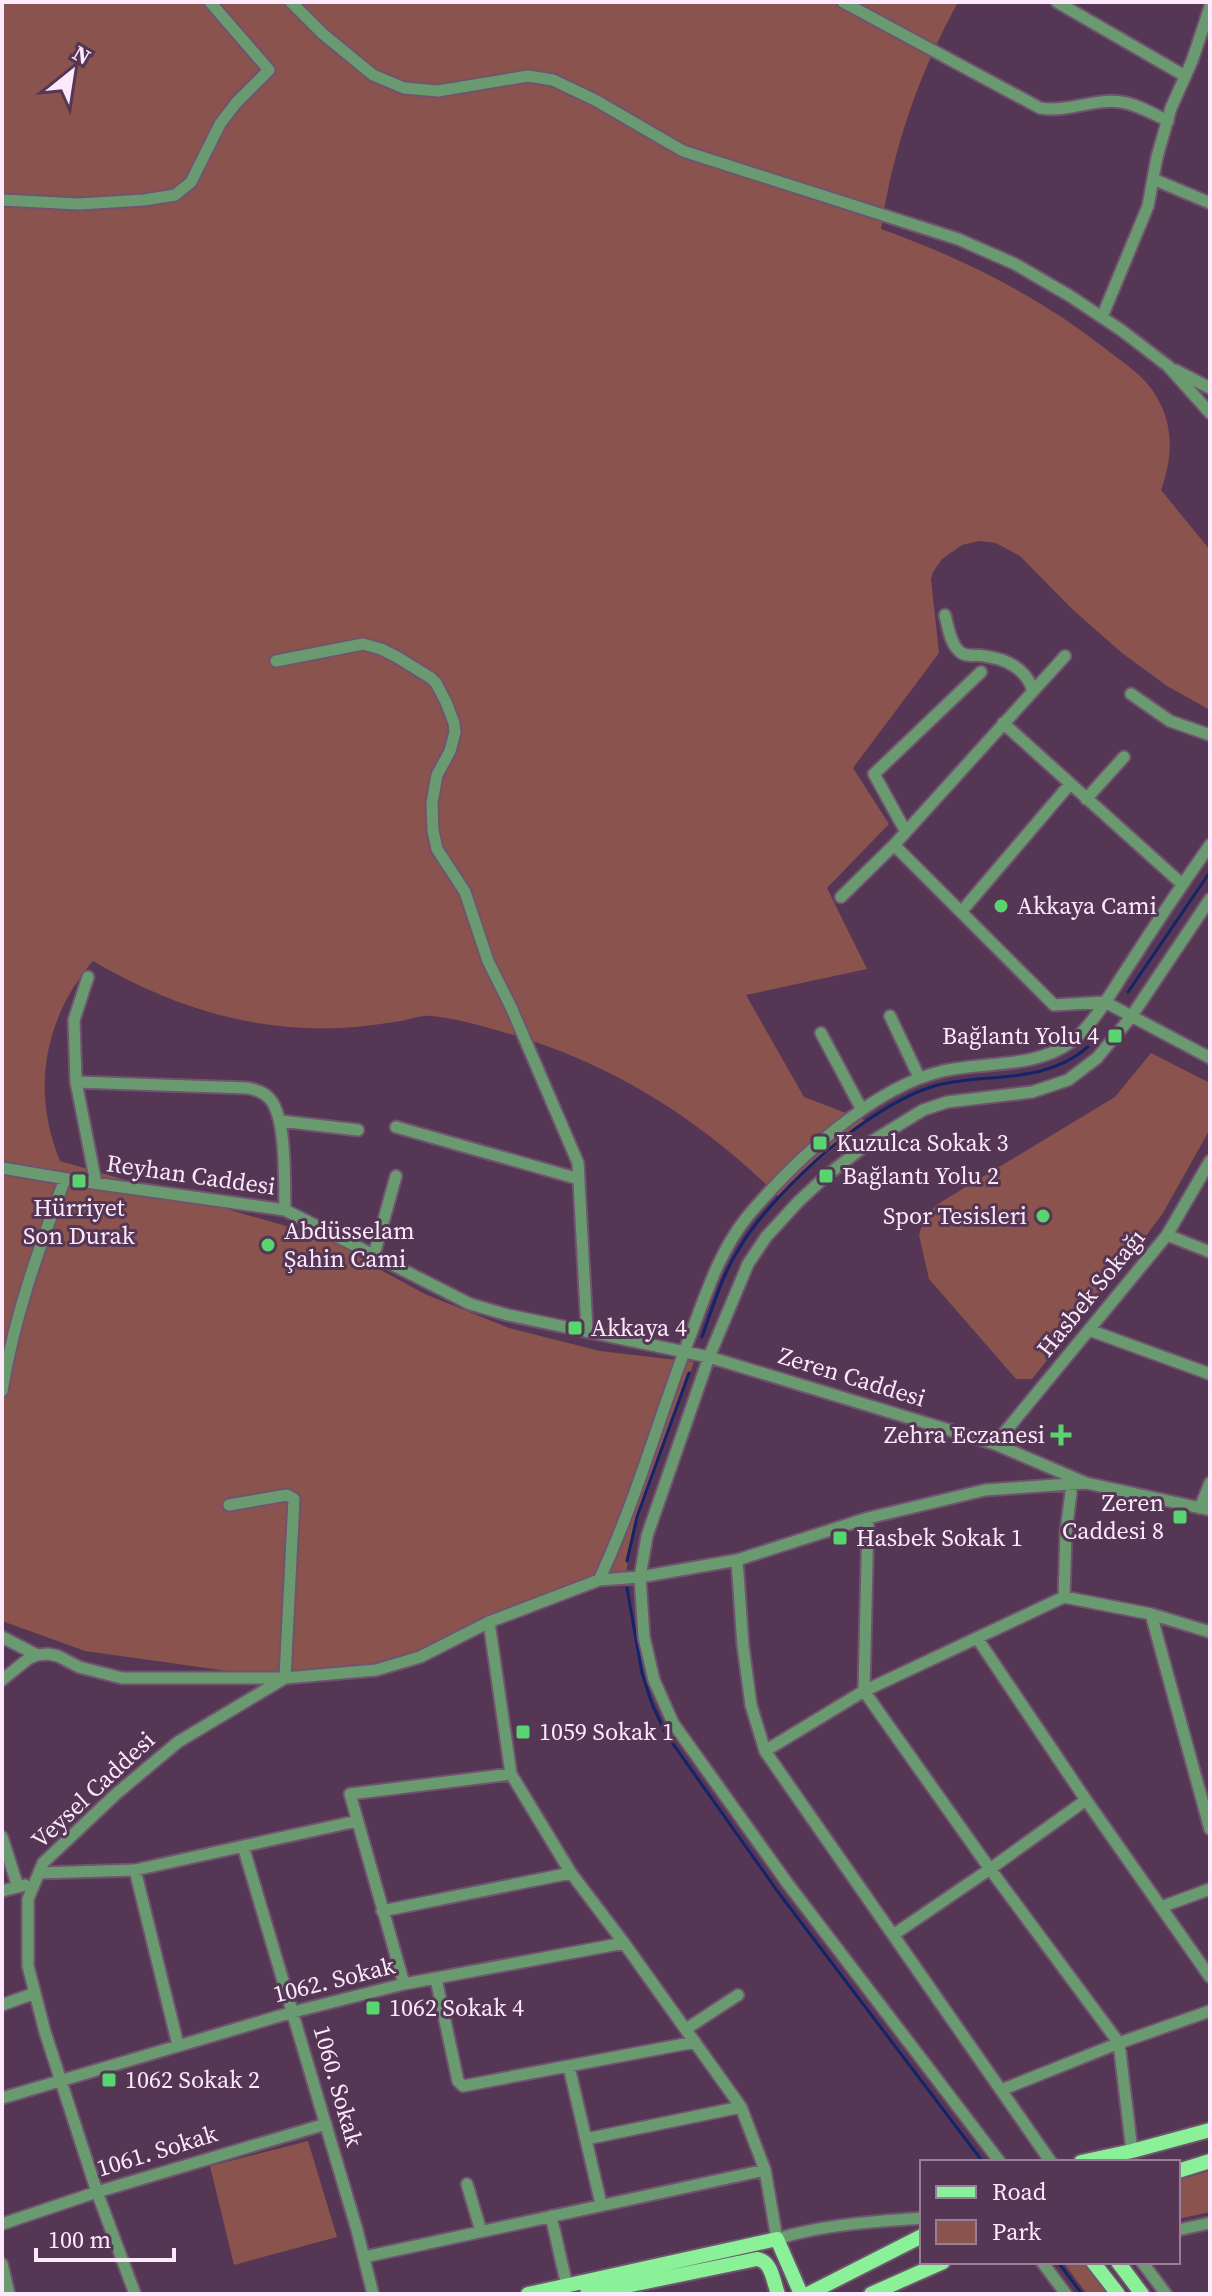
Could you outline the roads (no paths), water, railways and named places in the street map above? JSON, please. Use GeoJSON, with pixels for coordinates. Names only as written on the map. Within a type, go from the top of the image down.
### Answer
{"type":"FeatureCollection","features":[{"type":"Feature","properties":{"kind":"main road"},"geometry":{"type":"LineString","coordinates":[[1090,2160],[1210,2130]]}},
{"type":"Feature","properties":{"kind":"main road"},"geometry":{"type":"LineString","coordinates":[[1180,2170],[1210,2161]]}},
{"type":"Feature","properties":{"kind":"main road"},"geometry":{"type":"LineString","coordinates":[[808,2294],[920,2237]]}},
{"type":"Feature","properties":{"kind":"main road"},"geometry":{"type":"LineString","coordinates":[[528,2294],[777,2239],[801,2294]]}},
{"type":"Feature","properties":{"kind":"main road"},"geometry":{"type":"LineString","coordinates":[[587,2294],[757,2259],[768,2264],[778,2294]]}},
{"type":"Feature","properties":{"kind":"main road"},"geometry":{"type":"LineString","coordinates":[[871,2294],[938,2264]]}},
{"type":"Feature","properties":{"kind":"main road"},"geometry":{"type":"LineString","coordinates":[[1095,2264],[1118,2294]]}},
{"type":"Feature","properties":{"kind":"main road"},"geometry":{"type":"LineString","coordinates":[[1120,2264],[1142,2294]]}},
{"type":"Feature","properties":{"kind":"street"},"geometry":{"type":"LineString","coordinates":[[2,200],[79,204],[144,200],[175,195],[191,182],[220,124],[269,70],[210,2]]}},
{"type":"Feature","properties":{"kind":"street"},"geometry":{"type":"LineString","coordinates":[[291,2],[323,34],[373,75],[404,88],[438,91],[528,76],[553,80],[595,100],[683,151],[958,239],[1015,264],[1070,296],[1168,366],[1210,388]]}},
{"type":"Feature","properties":{"kind":"street"},"geometry":{"type":"LineString","coordinates":[[843,2],[1040,108],[1052,110],[1105,101],[1124,102],[1168,121]]}},
{"type":"Feature","properties":{"kind":"street"},"geometry":{"type":"LineString","coordinates":[[1057,2],[1185,76]]}},
{"type":"Feature","properties":{"kind":"street"},"geometry":{"type":"LineString","coordinates":[[1102,317],[1148,206],[1168,121],[1210,7]]}},
{"type":"Feature","properties":{"kind":"street"},"geometry":{"type":"LineString","coordinates":[[1153,179],[1210,203]]}},
{"type":"Feature","properties":{"kind":"street"},"geometry":{"type":"LineString","coordinates":[[1168,366],[1210,413]]}},
{"type":"Feature","properties":{"kind":"street"},"geometry":{"type":"LineString","coordinates":[[945,615],[954,644],[960,652],[969,656],[983,655],[1016,666],[1030,681],[1033,691]]}},
{"type":"Feature","properties":{"kind":"street"},"geometry":{"type":"LineString","coordinates":[[276,661],[363,644],[397,657],[436,683],[455,732],[450,751],[437,775],[432,803],[437,849],[465,892],[488,961],[578,1163],[587,1330]]}},
{"type":"Feature","properties":{"kind":"street"},"geometry":{"type":"LineString","coordinates":[[841,897],[894,845],[1065,656]]}},
{"type":"Feature","properties":{"kind":"street"},"geometry":{"type":"LineString","coordinates":[[906,832],[874,774],[981,672]]}},
{"type":"Feature","properties":{"kind":"street"},"geometry":{"type":"LineString","coordinates":[[1131,694],[1170,721],[1210,735]]}},
{"type":"Feature","properties":{"kind":"street"},"geometry":{"type":"LineString","coordinates":[[1003,723],[1182,884]]}},
{"type":"Feature","properties":{"kind":"street"},"geometry":{"type":"LineString","coordinates":[[1086,799],[1124,757]]}},
{"type":"Feature","properties":{"kind":"street"},"geometry":{"type":"LineString","coordinates":[[961,912],[1070,784]]}},
{"type":"Feature","properties":{"kind":"street"},"geometry":{"type":"LineString","coordinates":[[894,845],[1054,1005],[1105,1002],[1210,1058]]}},
{"type":"Feature","properties":{"kind":"street"},"geometry":{"type":"LineString","coordinates":[[599,1580],[630,1508],[715,1270],[739,1228],[807,1156],[884,1094],[919,1077],[959,1068],[1020,1061],[1053,1051],[1077,1037],[1105,1002],[1210,845]]}},
{"type":"Feature","properties":{"kind":"street"},"geometry":{"type":"LineString","coordinates":[[998,2160],[788,1884],[673,1723],[654,1680],[644,1637],[640,1577],[647,1536],[709,1357],[748,1264],[766,1237],[826,1176],[866,1145],[923,1110],[947,1102],[1032,1092],[1068,1080],[1097,1058],[1131,1017],[1210,899]]}},
{"type":"Feature","properties":{"kind":"street"},"geometry":{"type":"LineString","coordinates":[[88,977],[74,1020],[76,1082],[96,1183]]}},
{"type":"Feature","properties":{"kind":"street"},"geometry":{"type":"LineString","coordinates":[[890,1016],[919,1077]]}},
{"type":"Feature","properties":{"kind":"street"},"geometry":{"type":"LineString","coordinates":[[821,1033],[862,1110]]}},
{"type":"Feature","properties":{"kind":"street"},"geometry":{"type":"LineString","coordinates":[[76,1082],[248,1088],[266,1095],[273,1102],[281,1121],[285,1210]]}},
{"type":"Feature","properties":{"kind":"street"},"geometry":{"type":"LineString","coordinates":[[281,1121],[358,1130]]}},
{"type":"Feature","properties":{"kind":"street"},"geometry":{"type":"LineString","coordinates":[[396,1127],[579,1179]]}},
{"type":"Feature","properties":{"kind":"street","name":"Hasbek Sokağı"},"geometry":{"type":"LineString","coordinates":[[995,1444],[1167,1235],[1210,1161]]}},
{"type":"Feature","properties":{"kind":"street","name":"Reyhan Caddesi"},"geometry":{"type":"LineString","coordinates":[[2,1168],[285,1210],[470,1304],[508,1315],[684,1351]]}},
{"type":"Feature","properties":{"kind":"street"},"geometry":{"type":"LineString","coordinates":[[374,1255],[396,1176]]}},
{"type":"Feature","properties":{"kind":"street"},"geometry":{"type":"LineString","coordinates":[[2,1391],[8,1352],[33,1264],[65,1179]]}},
{"type":"Feature","properties":{"kind":"street"},"geometry":{"type":"LineString","coordinates":[[1167,1235],[1210,1252]]}},
{"type":"Feature","properties":{"kind":"street"},"geometry":{"type":"LineString","coordinates":[[1089,1330],[1210,1374]]}},
{"type":"Feature","properties":{"kind":"street","name":"Zeren Caddesi"},"geometry":{"type":"LineString","coordinates":[[684,1351],[995,1444],[1086,1483],[1205,1509]]}},
{"type":"Feature","properties":{"kind":"street","name":"Veysel Caddesi"},"geometry":{"type":"LineString","coordinates":[[134,2292],[97,2192],[45,2032],[28,1966],[28,1899],[43,1863],[116,1794],[178,1742],[285,1678],[376,1670],[420,1657],[489,1622],[599,1580],[640,1577],[737,1560],[868,1518],[985,1490],[1086,1483]]}},
{"type":"Feature","properties":{"kind":"street"},"geometry":{"type":"LineString","coordinates":[[1205,1509],[1210,1483]]}},
{"type":"Feature","properties":{"kind":"street"},"geometry":{"type":"LineString","coordinates":[[1064,1597],[1066,1532],[1072,1484]]}},
{"type":"Feature","properties":{"kind":"street"},"geometry":{"type":"LineString","coordinates":[[2,1637],[37,1655],[58,1656],[79,1667],[122,1678],[285,1678],[294,1499],[287,1495],[229,1505]]}},
{"type":"Feature","properties":{"kind":"street"},"geometry":{"type":"LineString","coordinates":[[868,1518],[864,1691],[1119,2043],[1132,2151]]}},
{"type":"Feature","properties":{"kind":"street"},"geometry":{"type":"LineString","coordinates":[[737,1560],[751,1705],[765,1751],[1050,2160]]}},
{"type":"Feature","properties":{"kind":"street"},"geometry":{"type":"LineString","coordinates":[[765,1751],[864,1691],[1064,1597],[1151,1614],[1210,1632]]}},
{"type":"Feature","properties":{"kind":"street"},"geometry":{"type":"LineString","coordinates":[[1151,1614],[1210,1829]]}},
{"type":"Feature","properties":{"kind":"street"},"geometry":{"type":"LineString","coordinates":[[489,1622],[511,1774],[571,1873],[741,2107],[765,2170],[777,2239],[855,2224],[920,2218]]}},
{"type":"Feature","properties":{"kind":"street"},"geometry":{"type":"LineString","coordinates":[[977,1638],[1210,1977]]}},
{"type":"Feature","properties":{"kind":"street"},"geometry":{"type":"LineString","coordinates":[[2,1680],[37,1655]]}},
{"type":"Feature","properties":{"kind":"street"},"geometry":{"type":"LineString","coordinates":[[404,1984],[350,1794],[511,1774]]}},
{"type":"Feature","properties":{"kind":"street"},"geometry":{"type":"LineString","coordinates":[[893,1935],[1086,1800]]}},
{"type":"Feature","properties":{"kind":"street"},"geometry":{"type":"LineString","coordinates":[[2,1891],[37,1878],[135,1870],[357,1821]]}},
{"type":"Feature","properties":{"kind":"street"},"geometry":{"type":"LineString","coordinates":[[2,1837],[18,1887]]}},
{"type":"Feature","properties":{"kind":"street","name":"1060. Sokak"},"geometry":{"type":"LineString","coordinates":[[243,1846],[373,2294]]}},
{"type":"Feature","properties":{"kind":"street"},"geometry":{"type":"LineString","coordinates":[[135,1870],[178,2045]]}},
{"type":"Feature","properties":{"kind":"street"},"geometry":{"type":"LineString","coordinates":[[382,1911],[571,1873]]}},
{"type":"Feature","properties":{"kind":"street"},"geometry":{"type":"LineString","coordinates":[[1161,1907],[1210,1889]]}},
{"type":"Feature","properties":{"kind":"street","name":"1062. Sokak"},"geometry":{"type":"LineString","coordinates":[[2,2098],[293,2012],[404,1984],[624,1943]]}},
{"type":"Feature","properties":{"kind":"street"},"geometry":{"type":"LineString","coordinates":[[436,1979],[461,2085],[469,2086],[695,2042]]}},
{"type":"Feature","properties":{"kind":"street"},"geometry":{"type":"LineString","coordinates":[[2,2005],[35,1993]]}},
{"type":"Feature","properties":{"kind":"street"},"geometry":{"type":"LineString","coordinates":[[686,2029],[738,1995]]}},
{"type":"Feature","properties":{"kind":"street"},"geometry":{"type":"LineString","coordinates":[[1001,2090],[1210,2011]]}},
{"type":"Feature","properties":{"kind":"street"},"geometry":{"type":"LineString","coordinates":[[569,2067],[601,2204]]}},
{"type":"Feature","properties":{"kind":"street"},"geometry":{"type":"LineString","coordinates":[[586,2139],[741,2107]]}},
{"type":"Feature","properties":{"kind":"street","name":"1061. Sokak"},"geometry":{"type":"LineString","coordinates":[[2,2224],[97,2192],[326,2124]]}},
{"type":"Feature","properties":{"kind":"street"},"geometry":{"type":"LineString","coordinates":[[364,2257],[765,2170]]}},
{"type":"Feature","properties":{"kind":"street"},"geometry":{"type":"LineString","coordinates":[[467,2184],[481,2231]]}},
{"type":"Feature","properties":{"kind":"street"},"geometry":{"type":"LineString","coordinates":[[551,2216],[567,2286]]}},
{"type":"Feature","properties":{"kind":"street"},"geometry":{"type":"LineString","coordinates":[[1180,2230],[1210,2223]]}},
{"type":"Feature","properties":{"kind":"street"},"geometry":{"type":"LineString","coordinates":[[2,2264],[9,2294]]}},
{"type":"Feature","properties":{"kind":"street"},"geometry":{"type":"LineString","coordinates":[[1044,2264],[1066,2294]]}},
{"type":"Feature","properties":{"kind":"street"},"geometry":{"type":"LineString","coordinates":[[1144,2264],[1166,2294]]}},
{"type":"Feature","properties":{"kind":"waterway"},"geometry":{"type":"LineString","coordinates":[[1128,992],[1210,872]]}},
{"type":"Feature","properties":{"kind":"waterway"},"geometry":{"type":"LineString","coordinates":[[702,1337],[728,1269],[756,1224],[802,1174],[858,1127],[916,1093],[942,1084],[1036,1072],[1071,1059],[1088,1047]]}},
{"type":"Feature","properties":{"kind":"waterway"},"geometry":{"type":"LineString","coordinates":[[627,1561],[637,1517],[689,1373]]}},
{"type":"Feature","properties":{"kind":"waterway"},"geometry":{"type":"LineString","coordinates":[[627,1588],[642,1673],[666,1734],[778,1892],[981,2160]]}},
{"type":"Feature","properties":{"kind":"waterway"},"geometry":{"type":"LineString","coordinates":[[1060,2264],[1082,2294]]}},
{"type":"Feature","properties":{"kind":"place","name":"Akkaya Cami"},"geometry":{"type":"Point","coordinates":[1001,906]}},
{"type":"Feature","properties":{"kind":"place","name":"Bağlantı Yolu 4"},"geometry":{"type":"Point","coordinates":[1115,1036]}},
{"type":"Feature","properties":{"kind":"place","name":"Kuzulca Sokak 3"},"geometry":{"type":"Point","coordinates":[820,1143]}},
{"type":"Feature","properties":{"kind":"place","name":"Bağlantı Yolu 2"},"geometry":{"type":"Point","coordinates":[826,1176]}},
{"type":"Feature","properties":{"kind":"place","name":"Hürriyet Son Durak"},"geometry":{"type":"Point","coordinates":[79,1181]}},
{"type":"Feature","properties":{"kind":"place","name":"Spor Tesisleri"},"geometry":{"type":"Point","coordinates":[1043,1216]}},
{"type":"Feature","properties":{"kind":"place","name":"Abdüsselam Şahin Cami"},"geometry":{"type":"Point","coordinates":[268,1245]}},
{"type":"Feature","properties":{"kind":"place","name":"Akkaya 4"},"geometry":{"type":"Point","coordinates":[575,1328]}},
{"type":"Feature","properties":{"kind":"place","name":"Zehra Eczanesi"},"geometry":{"type":"Point","coordinates":[1061,1435]}},
{"type":"Feature","properties":{"kind":"place","name":"Zeren Caddesi 8"},"geometry":{"type":"Point","coordinates":[1180,1517]}},
{"type":"Feature","properties":{"kind":"place","name":"Hasbek Sokak 1"},"geometry":{"type":"Point","coordinates":[840,1538]}},
{"type":"Feature","properties":{"kind":"place","name":"1059 Sokak 1"},"geometry":{"type":"Point","coordinates":[523,1732]}},
{"type":"Feature","properties":{"kind":"place","name":"1062 Sokak 4"},"geometry":{"type":"Point","coordinates":[373,2008]}},
{"type":"Feature","properties":{"kind":"place","name":"1062 Sokak 2"},"geometry":{"type":"Point","coordinates":[109,2080]}}]}
